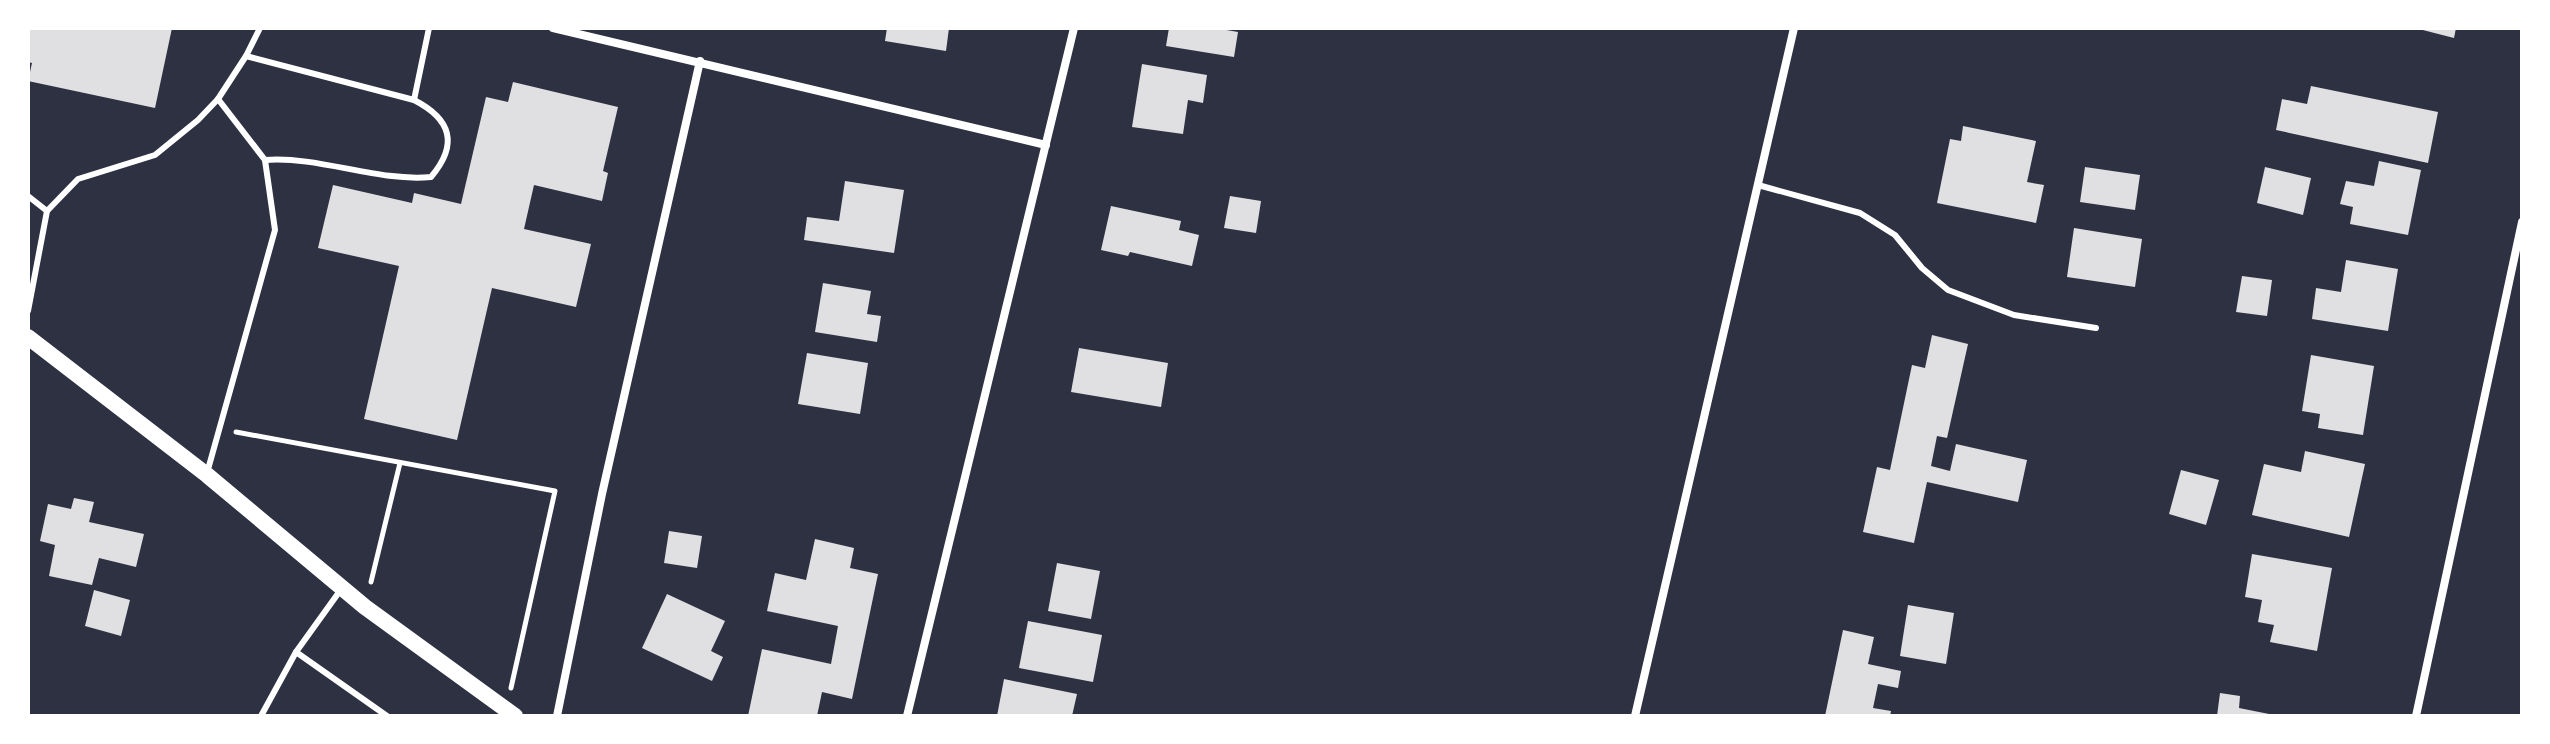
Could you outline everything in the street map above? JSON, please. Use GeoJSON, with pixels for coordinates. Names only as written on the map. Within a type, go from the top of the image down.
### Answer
{"type":"FeatureCollection","features":[{"type":"Feature","properties":{"kind":"main road"},"geometry":{"type":"LineString","coordinates":[[28,337],[207,475],[365,607],[511,712]]}},
{"type":"Feature","properties":{"kind":"street"},"geometry":{"type":"LineString","coordinates":[[553,28],[1046,145]]}},
{"type":"Feature","properties":{"kind":"street"},"geometry":{"type":"LineString","coordinates":[[907,716],[1074,28]]}},
{"type":"Feature","properties":{"kind":"street"},"geometry":{"type":"LineString","coordinates":[[1635,716],[1794,28]]}},
{"type":"Feature","properties":{"kind":"street"},"geometry":{"type":"LineString","coordinates":[[557,716],[602,494],[700,61]]}},
{"type":"Feature","properties":{"kind":"street"},"geometry":{"type":"LineString","coordinates":[[2416,716],[2522,222]]}},
{"type":"Feature","properties":{"kind":"lane"},"geometry":{"type":"LineString","coordinates":[[28,311],[47,211],[78,179],[155,155],[198,120],[218,99],[260,28]]}},
{"type":"Feature","properties":{"kind":"lane"},"geometry":{"type":"LineString","coordinates":[[414,100],[429,28]]}},
{"type":"Feature","properties":{"kind":"lane"},"geometry":{"type":"LineString","coordinates":[[246,56],[414,100],[428,107],[446,126],[448,149],[431,177],[411,179],[292,158],[265,160]]}},
{"type":"Feature","properties":{"kind":"lane"},"geometry":{"type":"LineString","coordinates":[[207,475],[275,230],[265,160],[218,99]]}},
{"type":"Feature","properties":{"kind":"lane"},"geometry":{"type":"LineString","coordinates":[[1758,185],[1860,213],[1895,235],[1922,268],[1948,290],[2014,315],[2096,328]]}},
{"type":"Feature","properties":{"kind":"lane"},"geometry":{"type":"LineString","coordinates":[[28,196],[47,211]]}},
{"type":"Feature","properties":{"kind":"lane"},"geometry":{"type":"LineString","coordinates":[[261,716],[296,652],[342,588]]}},
{"type":"Feature","properties":{"kind":"lane"},"geometry":{"type":"LineString","coordinates":[[296,652],[387,716]]}},
{"type":"Feature","properties":{"kind":"path"},"geometry":{"type":"LineString","coordinates":[[219,429],[555,491],[511,712]]}},
{"type":"Feature","properties":{"kind":"path"},"geometry":{"type":"LineString","coordinates":[[365,607],[400,463]]}},
{"type":"Feature","properties":{"kind":"building"},"geometry":{"type":"Polygon","coordinates":[[[28,28],[172,28],[155,108],[28,81],[32,63],[28,62],[28,28]]]}},
{"type":"Feature","properties":{"kind":"building"},"geometry":{"type":"Polygon","coordinates":[[[887,28],[949,28],[946,51],[885,41],[887,28]]]}},
{"type":"Feature","properties":{"kind":"building"},"geometry":{"type":"Polygon","coordinates":[[[1169,28],[1215,28],[1238,32],[1234,57],[1166,46],[1169,28]]]}},
{"type":"Feature","properties":{"kind":"building"},"geometry":{"type":"Polygon","coordinates":[[[2415,28],[2456,28],[2454,38],[2415,28]]]}},
{"type":"Feature","properties":{"kind":"building"},"geometry":{"type":"Polygon","coordinates":[[[1142,64],[1207,75],[1203,103],[1188,100],[1183,134],[1132,127],[1142,64]]]}},
{"type":"Feature","properties":{"kind":"building"},"geometry":{"type":"Polygon","coordinates":[[[513,82],[618,107],[603,171],[608,173],[602,201],[534,185],[524,229],[591,244],[576,307],[492,288],[457,440],[364,419],[399,266],[318,248],[333,185],[412,203],[414,193],[461,204],[486,97],[508,102],[513,82]]]}},
{"type":"Feature","properties":{"kind":"building"},"geometry":{"type":"Polygon","coordinates":[[[2311,86],[2438,112],[2428,163],[2276,130],[2282,99],[2307,104],[2311,86]]]}},
{"type":"Feature","properties":{"kind":"building"},"geometry":{"type":"Polygon","coordinates":[[[1963,126],[2036,141],[2027,182],[2044,185],[2036,223],[1937,203],[1950,139],[1961,141],[1963,126]]]}},
{"type":"Feature","properties":{"kind":"building"},"geometry":{"type":"Polygon","coordinates":[[[2379,161],[2421,170],[2408,235],[2350,224],[2353,207],[2340,204],[2346,181],[2374,186],[2379,161]]]}},
{"type":"Feature","properties":{"kind":"building"},"geometry":{"type":"Polygon","coordinates":[[[2085,167],[2140,175],[2135,210],[2080,202],[2085,167]]]}},
{"type":"Feature","properties":{"kind":"building"},"geometry":{"type":"Polygon","coordinates":[[[2265,167],[2311,178],[2303,215],[2257,203],[2265,167]]]}},
{"type":"Feature","properties":{"kind":"building"},"geometry":{"type":"Polygon","coordinates":[[[845,181],[904,190],[894,253],[804,240],[807,217],[839,221],[845,181]]]}},
{"type":"Feature","properties":{"kind":"building"},"geometry":{"type":"Polygon","coordinates":[[[1230,196],[1261,201],[1256,233],[1224,228],[1230,196]]]}},
{"type":"Feature","properties":{"kind":"building"},"geometry":{"type":"Polygon","coordinates":[[[1111,206],[1181,221],[1179,230],[1199,235],[1192,266],[1130,252],[1128,256],[1101,250],[1111,206]]]}},
{"type":"Feature","properties":{"kind":"building"},"geometry":{"type":"Polygon","coordinates":[[[2074,228],[2142,239],[2135,287],[2067,277],[2074,228]]]}},
{"type":"Feature","properties":{"kind":"building"},"geometry":{"type":"Polygon","coordinates":[[[2346,260],[2398,269],[2388,331],[2312,319],[2316,288],[2341,292],[2346,260]]]}},
{"type":"Feature","properties":{"kind":"building"},"geometry":{"type":"Polygon","coordinates":[[[2242,276],[2272,280],[2267,316],[2236,312],[2242,276]]]}},
{"type":"Feature","properties":{"kind":"building"},"geometry":{"type":"Polygon","coordinates":[[[823,283],[871,291],[867,314],[881,316],[877,342],[815,332],[823,283]]]}},
{"type":"Feature","properties":{"kind":"building"},"geometry":{"type":"Polygon","coordinates":[[[1932,335],[1968,344],[1947,438],[1937,436],[1931,466],[1950,471],[1956,444],[2027,460],[2018,502],[1927,482],[1914,543],[1863,532],[1877,467],[1890,470],[1912,365],[1925,368],[1932,335]]]}},
{"type":"Feature","properties":{"kind":"building"},"geometry":{"type":"Polygon","coordinates":[[[1079,348],[1168,363],[1161,407],[1071,392],[1079,348]]]}},
{"type":"Feature","properties":{"kind":"building"},"geometry":{"type":"Polygon","coordinates":[[[807,353],[868,363],[860,414],[798,404],[807,353]]]}},
{"type":"Feature","properties":{"kind":"building"},"geometry":{"type":"Polygon","coordinates":[[[2311,355],[2374,366],[2363,435],[2318,428],[2320,414],[2302,411],[2311,355]]]}},
{"type":"Feature","properties":{"kind":"building"},"geometry":{"type":"Polygon","coordinates":[[[2305,451],[2365,464],[2349,537],[2252,515],[2264,464],[2301,472],[2305,451]]]}},
{"type":"Feature","properties":{"kind":"building"},"geometry":{"type":"Polygon","coordinates":[[[2181,470],[2219,480],[2206,525],[2169,514],[2181,470]]]}},
{"type":"Feature","properties":{"kind":"building"},"geometry":{"type":"Polygon","coordinates":[[[74,498],[94,502],[89,522],[144,534],[136,567],[99,558],[92,585],[49,576],[55,545],[40,541],[48,504],[71,509],[74,498]]]}},
{"type":"Feature","properties":{"kind":"building"},"geometry":{"type":"Polygon","coordinates":[[[669,531],[702,536],[697,568],[664,563],[669,531]]]}},
{"type":"Feature","properties":{"kind":"building"},"geometry":{"type":"Polygon","coordinates":[[[815,539],[854,548],[850,568],[878,574],[852,699],[822,692],[817,716],[748,716],[762,649],[831,664],[838,626],[767,611],[775,573],[806,580],[815,539]]]}},
{"type":"Feature","properties":{"kind":"building"},"geometry":{"type":"Polygon","coordinates":[[[2252,554],[2332,568],[2317,651],[2270,642],[2274,625],[2258,622],[2262,600],[2245,597],[2252,554]]]}},
{"type":"Feature","properties":{"kind":"building"},"geometry":{"type":"Polygon","coordinates":[[[1057,563],[1100,571],[1091,619],[1048,611],[1057,563]]]}},
{"type":"Feature","properties":{"kind":"building"},"geometry":{"type":"Polygon","coordinates":[[[94,590],[130,600],[121,636],[85,626],[94,590]]]}},
{"type":"Feature","properties":{"kind":"building"},"geometry":{"type":"Polygon","coordinates":[[[667,594],[725,621],[711,651],[723,657],[712,681],[642,648],[667,594]]]}},
{"type":"Feature","properties":{"kind":"building"},"geometry":{"type":"Polygon","coordinates":[[[1908,605],[1954,613],[1946,664],[1900,656],[1908,605]]]}},
{"type":"Feature","properties":{"kind":"building"},"geometry":{"type":"Polygon","coordinates":[[[1028,621],[1102,635],[1093,682],[1019,668],[1028,621]]]}},
{"type":"Feature","properties":{"kind":"building"},"geometry":{"type":"Polygon","coordinates":[[[1843,630],[1874,637],[1868,664],[1901,671],[1898,688],[1878,684],[1873,708],[1891,711],[1890,716],[1825,716],[1843,630]]]}},
{"type":"Feature","properties":{"kind":"building"},"geometry":{"type":"Polygon","coordinates":[[[1004,679],[1077,694],[1072,716],[997,716],[1004,679]]]}},
{"type":"Feature","properties":{"kind":"building"},"geometry":{"type":"Polygon","coordinates":[[[2220,693],[2240,696],[2239,708],[2279,716],[2217,716],[2220,693]]]}}]}
